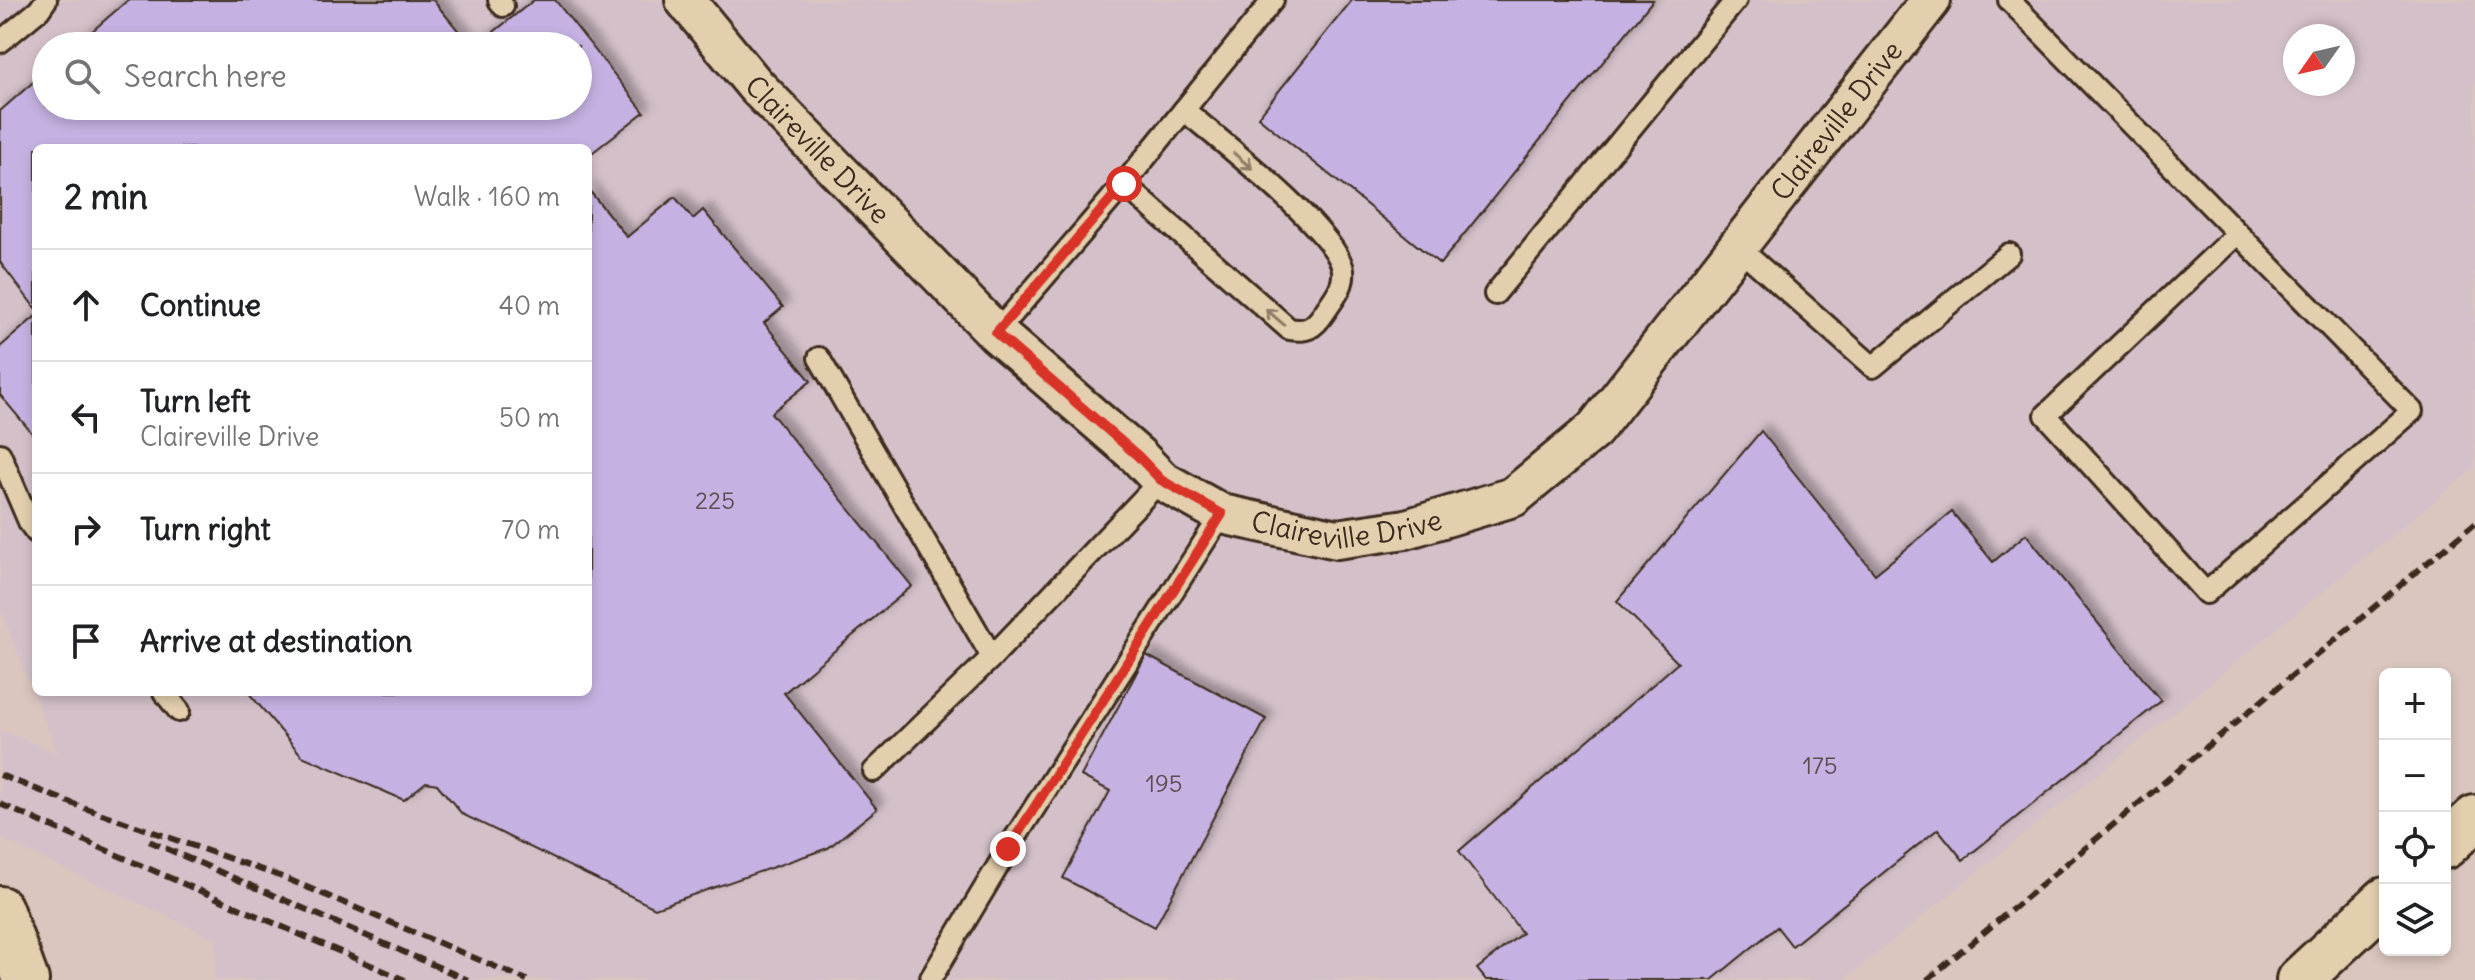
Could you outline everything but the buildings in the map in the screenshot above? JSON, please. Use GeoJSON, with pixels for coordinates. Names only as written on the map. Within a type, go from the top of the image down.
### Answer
{"type":"FeatureCollection","features":[{"type":"Feature","properties":{"kind":"main road"},"geometry":{"type":"LineString","coordinates":[[2451,840],[2475,818]]}},
{"type":"Feature","properties":{"kind":"main road"},"geometry":{"type":"LineString","coordinates":[[2299,980],[2379,906]]}},
{"type":"Feature","properties":{"kind":"main road"},"geometry":{"type":"LineString","coordinates":[[2,915],[26,980]]}},
{"type":"Feature","properties":{"kind":"street","name":"Claireville Drive"},"geometry":{"type":"LineString","coordinates":[[685,0],[755,85],[996,333],[1138,456],[1161,480],[1222,514],[1337,539],[1406,529],[1513,497],[1594,430],[1931,0]]}},
{"type":"Feature","properties":{"kind":"lane"},"geometry":{"type":"LineString","coordinates":[[0,42],[39,10],[46,0]]}},
{"type":"Feature","properties":{"kind":"lane"},"geometry":{"type":"LineString","coordinates":[[996,333],[1124,184],[1273,0]]}},
{"type":"Feature","properties":{"kind":"lane"},"geometry":{"type":"LineString","coordinates":[[1495,294],[1736,0]]}},
{"type":"Feature","properties":{"kind":"lane"},"geometry":{"type":"LineString","coordinates":[[2009,0],[2412,411],[2206,593],[2046,415],[2237,234]]}},
{"type":"Feature","properties":{"kind":"lane"},"geometry":{"type":"LineString","coordinates":[[1124,184],[1289,329],[1303,331],[1315,327],[1343,285],[1343,267],[1310,219],[1184,110]]}},
{"type":"Feature","properties":{"kind":"lane"},"geometry":{"type":"LineString","coordinates":[[1738,247],[1873,367],[2009,254]]}},
{"type":"Feature","properties":{"kind":"lane"},"geometry":{"type":"LineString","coordinates":[[819,358],[992,657]]}},
{"type":"Feature","properties":{"kind":"lane"},"geometry":{"type":"LineString","coordinates":[[0,454],[32,527]]}},
{"type":"Feature","properties":{"kind":"lane"},"geometry":{"type":"LineString","coordinates":[[874,771],[992,657],[1161,480]]}},
{"type":"Feature","properties":{"kind":"lane"},"geometry":{"type":"LineString","coordinates":[[931,978],[1008,849],[1222,514]]}},
{"type":"Feature","properties":{"kind":"lane"},"geometry":{"type":"LineString","coordinates":[[167,696],[179,711]]}},
{"type":"Feature","properties":{"kind":"shaded area"},"geometry":{"type":"Polygon","coordinates":[[[0,0],[2475,0],[2475,468],[1844,980],[215,980],[216,939],[0,839],[0,730],[57,753],[35,696],[592,696],[592,144],[32,144],[32,689],[0,608],[0,0]]]}},
{"type":"Feature","properties":{"kind":"railway"},"geometry":{"type":"LineString","coordinates":[[1927,980],[2475,523]]}},
{"type":"Feature","properties":{"kind":"railway"},"geometry":{"type":"LineString","coordinates":[[0,775],[285,878],[527,980]]}},
{"type":"Feature","properties":{"kind":"railway"},"geometry":{"type":"LineString","coordinates":[[0,804],[405,980]]}},
{"type":"Feature","properties":{"kind":"railway"},"geometry":{"type":"LineString","coordinates":[[149,841],[468,980]]}},
{"type":"Feature","properties":{"kind":"route"},"geometry":{"type":"LineString","coordinates":[[1008,849],[1222,514],[1161,480],[1138,456],[996,333],[1124,184]]}}]}
